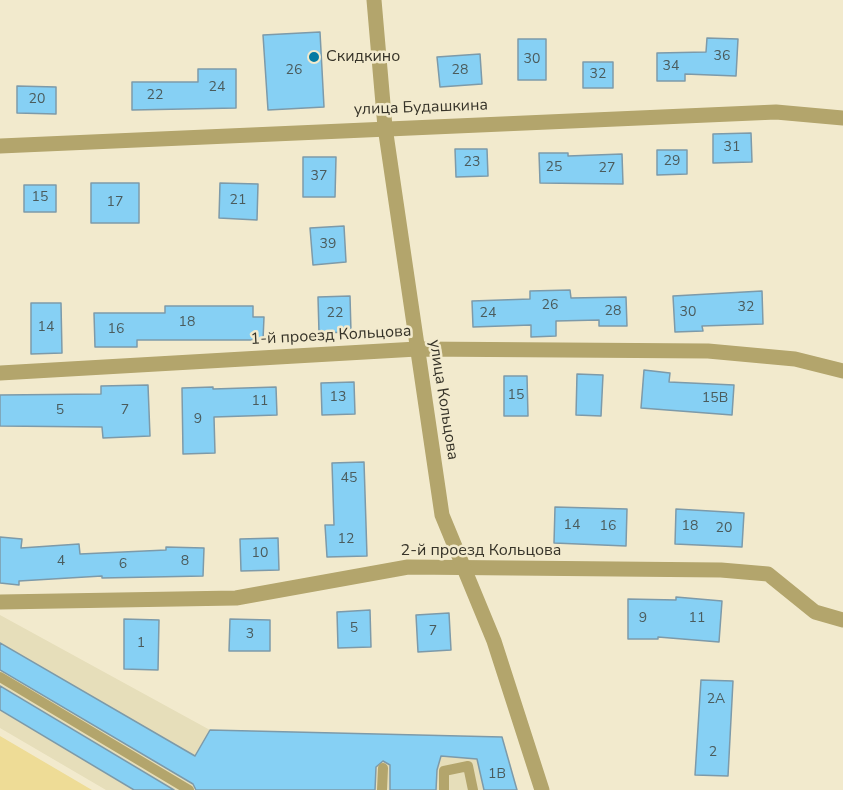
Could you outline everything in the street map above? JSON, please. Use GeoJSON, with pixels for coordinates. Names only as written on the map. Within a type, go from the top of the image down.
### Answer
{"type":"FeatureCollection","features":[{"type":"Feature","properties":{"kind":"street","name":"улица Кольцова"},"geometry":{"type":"LineString","coordinates":[[374,0],[385,127],[442,514],[495,641],[542,790]]}},
{"type":"Feature","properties":{"kind":"street","name":"улица Будашкина"},"geometry":{"type":"LineString","coordinates":[[0,146],[385,127],[776,112],[843,117]]}},
{"type":"Feature","properties":{"kind":"street","name":"1-й проезд Кольцова"},"geometry":{"type":"LineString","coordinates":[[0,373],[417,349],[708,351],[795,359],[843,371]]}},
{"type":"Feature","properties":{"kind":"street","name":"2-й проезд Кольцова"},"geometry":{"type":"LineString","coordinates":[[0,602],[236,598],[408,567],[721,570],[768,574],[815,612],[843,620]]}},
{"type":"Feature","properties":{"kind":"lane"},"geometry":{"type":"LineString","coordinates":[[0,677],[189,790]]}},
{"type":"Feature","properties":{"kind":"lane"},"geometry":{"type":"LineString","coordinates":[[444,790],[444,771],[468,766],[473,790]]}},
{"type":"Feature","properties":{"kind":"lane"},"geometry":{"type":"LineString","coordinates":[[382,768],[382,790]]}},
{"type":"Feature","properties":{"kind":"shaded area"},"geometry":{"type":"Polygon","coordinates":[[[0,615],[210,730],[502,737],[517,790],[106,790],[0,728],[0,615]]]}},
{"type":"Feature","properties":{"kind":"shaded area"},"geometry":{"type":"Polygon","coordinates":[[[0,736],[92,790],[0,790],[0,736]]]}},
{"type":"Feature","properties":{"kind":"building"},"geometry":{"type":"Polygon","coordinates":[[[320,32],[324,107],[268,110],[263,35],[320,32]]]}},
{"type":"Feature","properties":{"kind":"building"},"geometry":{"type":"Polygon","coordinates":[[[707,38],[738,39],[736,76],[685,74],[685,81],[657,81],[657,53],[706,52],[707,38]]]}},
{"type":"Feature","properties":{"kind":"building"},"geometry":{"type":"Polygon","coordinates":[[[518,39],[546,39],[546,80],[518,80],[518,39]]]}},
{"type":"Feature","properties":{"kind":"building"},"geometry":{"type":"Polygon","coordinates":[[[480,54],[482,84],[440,87],[437,57],[480,54]]]}},
{"type":"Feature","properties":{"kind":"building"},"geometry":{"type":"Polygon","coordinates":[[[583,62],[613,62],[613,88],[583,88],[583,62]]]}},
{"type":"Feature","properties":{"kind":"building"},"geometry":{"type":"Polygon","coordinates":[[[198,69],[236,69],[236,108],[132,110],[132,82],[198,82],[198,69]]]}},
{"type":"Feature","properties":{"kind":"building"},"geometry":{"type":"Polygon","coordinates":[[[17,86],[56,87],[56,114],[17,113],[17,86]]]}},
{"type":"Feature","properties":{"kind":"building"},"geometry":{"type":"Polygon","coordinates":[[[751,133],[752,162],[713,163],[713,134],[751,133]]]}},
{"type":"Feature","properties":{"kind":"building"},"geometry":{"type":"Polygon","coordinates":[[[455,149],[487,149],[488,176],[456,177],[455,149]]]}},
{"type":"Feature","properties":{"kind":"building"},"geometry":{"type":"Polygon","coordinates":[[[657,150],[687,150],[687,174],[657,175],[657,150]]]}},
{"type":"Feature","properties":{"kind":"building"},"geometry":{"type":"Polygon","coordinates":[[[539,153],[568,153],[568,156],[622,154],[623,184],[540,183],[539,153]]]}},
{"type":"Feature","properties":{"kind":"building"},"geometry":{"type":"Polygon","coordinates":[[[303,157],[336,157],[335,197],[303,197],[303,157]]]}},
{"type":"Feature","properties":{"kind":"building"},"geometry":{"type":"Polygon","coordinates":[[[91,183],[139,183],[139,223],[91,223],[91,183]]]}},
{"type":"Feature","properties":{"kind":"building"},"geometry":{"type":"Polygon","coordinates":[[[220,183],[258,184],[257,220],[219,218],[220,183]]]}},
{"type":"Feature","properties":{"kind":"building"},"geometry":{"type":"Polygon","coordinates":[[[24,185],[56,185],[56,212],[24,212],[24,185]]]}},
{"type":"Feature","properties":{"kind":"building"},"geometry":{"type":"Polygon","coordinates":[[[344,226],[346,262],[313,265],[310,228],[344,226]]]}},
{"type":"Feature","properties":{"kind":"building"},"geometry":{"type":"Polygon","coordinates":[[[570,290],[571,298],[626,297],[627,326],[599,326],[599,320],[556,321],[556,336],[531,337],[531,325],[473,327],[472,301],[530,299],[530,291],[570,290]]]}},
{"type":"Feature","properties":{"kind":"building"},"geometry":{"type":"Polygon","coordinates":[[[762,291],[763,324],[702,326],[703,331],[675,332],[673,296],[762,291]]]}},
{"type":"Feature","properties":{"kind":"building"},"geometry":{"type":"Polygon","coordinates":[[[350,296],[351,332],[319,333],[318,297],[350,296]]]}},
{"type":"Feature","properties":{"kind":"building"},"geometry":{"type":"Polygon","coordinates":[[[31,303],[61,303],[62,353],[31,354],[31,303]]]}},
{"type":"Feature","properties":{"kind":"building"},"geometry":{"type":"Polygon","coordinates":[[[165,306],[253,306],[253,317],[264,317],[263,340],[137,340],[137,347],[95,347],[94,313],[165,313],[165,306]]]}},
{"type":"Feature","properties":{"kind":"building"},"geometry":{"type":"Polygon","coordinates":[[[644,370],[670,373],[669,382],[734,385],[732,415],[641,408],[644,370]]]}},
{"type":"Feature","properties":{"kind":"building"},"geometry":{"type":"Polygon","coordinates":[[[577,374],[603,375],[601,416],[576,415],[577,374]]]}},
{"type":"Feature","properties":{"kind":"building"},"geometry":{"type":"Polygon","coordinates":[[[504,376],[527,376],[528,416],[504,416],[504,376]]]}},
{"type":"Feature","properties":{"kind":"building"},"geometry":{"type":"Polygon","coordinates":[[[354,382],[355,414],[322,415],[321,383],[354,382]]]}},
{"type":"Feature","properties":{"kind":"building"},"geometry":{"type":"Polygon","coordinates":[[[148,385],[150,436],[103,438],[102,427],[0,426],[0,395],[101,394],[101,386],[148,385]]]}},
{"type":"Feature","properties":{"kind":"building"},"geometry":{"type":"Polygon","coordinates":[[[213,387],[213,389],[276,387],[277,415],[214,417],[215,453],[183,454],[182,388],[213,387]]]}},
{"type":"Feature","properties":{"kind":"building"},"geometry":{"type":"Polygon","coordinates":[[[364,462],[367,556],[327,557],[325,525],[334,525],[332,463],[364,462]]]}},
{"type":"Feature","properties":{"kind":"building"},"geometry":{"type":"Polygon","coordinates":[[[555,507],[627,509],[626,546],[554,543],[555,507]]]}},
{"type":"Feature","properties":{"kind":"building"},"geometry":{"type":"Polygon","coordinates":[[[676,509],[744,513],[742,547],[675,544],[676,509]]]}},
{"type":"Feature","properties":{"kind":"building"},"geometry":{"type":"Polygon","coordinates":[[[0,537],[22,539],[21,548],[79,544],[80,554],[166,550],[166,547],[204,548],[203,576],[102,578],[102,576],[19,581],[19,585],[0,583],[0,537]]]}},
{"type":"Feature","properties":{"kind":"building"},"geometry":{"type":"Polygon","coordinates":[[[278,538],[279,570],[241,571],[240,539],[278,538]]]}},
{"type":"Feature","properties":{"kind":"building"},"geometry":{"type":"Polygon","coordinates":[[[676,597],[722,601],[719,642],[658,637],[658,639],[628,639],[628,599],[676,600],[676,597]]]}},
{"type":"Feature","properties":{"kind":"building"},"geometry":{"type":"Polygon","coordinates":[[[370,610],[371,647],[338,648],[337,612],[370,610]]]}},
{"type":"Feature","properties":{"kind":"building"},"geometry":{"type":"Polygon","coordinates":[[[449,613],[451,650],[418,652],[416,615],[449,613]]]}},
{"type":"Feature","properties":{"kind":"building"},"geometry":{"type":"Polygon","coordinates":[[[124,619],[159,620],[158,670],[124,669],[124,619]]]}},
{"type":"Feature","properties":{"kind":"building"},"geometry":{"type":"Polygon","coordinates":[[[230,619],[270,620],[270,651],[229,651],[230,619]]]}},
{"type":"Feature","properties":{"kind":"building"},"geometry":{"type":"Polygon","coordinates":[[[0,643],[195,756],[210,730],[502,737],[517,790],[484,790],[477,759],[441,756],[437,770],[436,790],[390,790],[390,765],[383,761],[376,767],[375,790],[196,790],[193,784],[0,670],[0,643]]]}},
{"type":"Feature","properties":{"kind":"building"},"geometry":{"type":"Polygon","coordinates":[[[701,680],[733,681],[728,776],[695,775],[701,680]]]}},
{"type":"Feature","properties":{"kind":"building"},"geometry":{"type":"Polygon","coordinates":[[[0,686],[174,790],[134,790],[0,710],[0,686]]]}},
{"type":"Feature","properties":{"kind":"place","name":"Скидкино"},"geometry":{"type":"Point","coordinates":[314,57]}}]}
